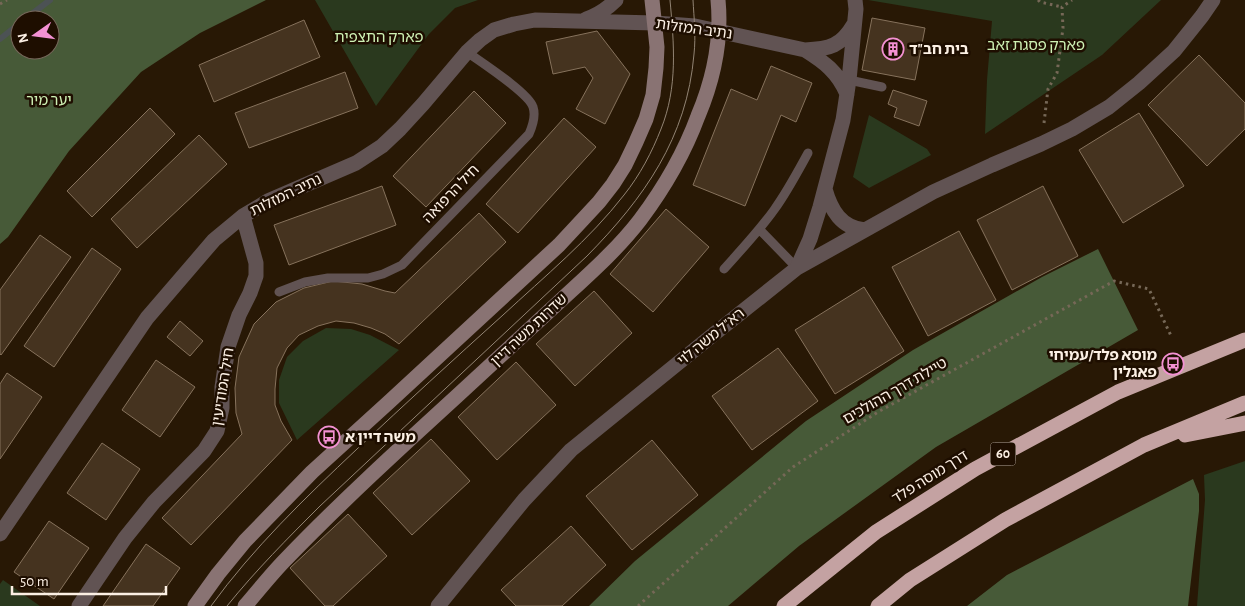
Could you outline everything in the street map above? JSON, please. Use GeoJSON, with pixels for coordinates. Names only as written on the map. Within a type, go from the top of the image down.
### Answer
{"type":"FeatureCollection","features":[{"type":"Feature","properties":{"kind":"highway","name":"דרך מוסה פלד"},"geometry":{"type":"LineString","coordinates":[[784,606],[876,532],[975,469],[1118,392],[1245,340]]}},
{"type":"Feature","properties":{"kind":"highway"},"geometry":{"type":"LineString","coordinates":[[878,606],[910,580],[1005,520],[1151,442],[1245,403]]}},
{"type":"Feature","properties":{"kind":"highway"},"geometry":{"type":"LineString","coordinates":[[1151,442],[1245,423]]}},
{"type":"Feature","properties":{"kind":"street","name":"נתיב המזלות"},"geometry":{"type":"LineString","coordinates":[[582,21],[595,16],[616,0]]}},
{"type":"Feature","properties":{"kind":"street"},"geometry":{"type":"LineString","coordinates":[[195,606],[218,574],[245,542],[312,472],[558,244],[599,202],[613,184],[636,142],[646,119],[653,94],[657,47],[652,0]]}},
{"type":"Feature","properties":{"kind":"street","name":"שדרות משה דיין"},"geometry":{"type":"LineString","coordinates":[[245,606],[286,559],[413,436],[591,273],[639,221],[660,192],[689,140],[711,81],[719,31],[718,0]]}},
{"type":"Feature","properties":{"kind":"street","name":"רא\"ל משה לוי"},"geometry":{"type":"LineString","coordinates":[[438,606],[524,500],[572,450],[797,268],[933,192],[992,164],[1041,144],[1072,129],[1109,107],[1139,83],[1174,50],[1213,0]]}},
{"type":"Feature","properties":{"kind":"street","name":"נתיב המזלות"},"geometry":{"type":"LineString","coordinates":[[0,534],[147,318],[214,240],[243,216],[268,201],[356,162],[382,146],[423,104],[467,52],[494,30],[535,20],[655,23],[695,26],[805,50],[820,50],[838,43],[846,36],[855,11]]}},
{"type":"Feature","properties":{"kind":"street"},"geometry":{"type":"LineString","coordinates":[[797,268],[810,239],[843,120],[855,11]]}},
{"type":"Feature","properties":{"kind":"street","name":"נתיב המזלות"},"geometry":{"type":"LineString","coordinates":[[805,50],[821,60],[842,84],[848,87]]}},
{"type":"Feature","properties":{"kind":"street"},"geometry":{"type":"LineString","coordinates":[[825,189],[828,202],[835,214],[846,224],[865,230]]}},
{"type":"Feature","properties":{"kind":"street","name":"חיל המודיעין"},"geometry":{"type":"LineString","coordinates":[[79,606],[125,538],[154,502],[204,451],[217,432],[222,408],[222,387],[228,347],[239,315],[256,276],[256,263],[243,216]]}},
{"type":"Feature","properties":{"kind":"lane","name":"חיל הרפואה"},"geometry":{"type":"LineString","coordinates":[[279,292],[306,282],[328,278],[368,278],[383,274],[402,264],[529,134],[534,122],[533,107],[523,93],[467,52]]}},
{"type":"Feature","properties":{"kind":"lane"},"geometry":{"type":"LineString","coordinates":[[848,87],[882,87]]}},
{"type":"Feature","properties":{"kind":"lane"},"geometry":{"type":"LineString","coordinates":[[724,270],[773,211],[790,186],[808,153]]}},
{"type":"Feature","properties":{"kind":"lane"},"geometry":{"type":"LineString","coordinates":[[759,229],[797,268]]}},
{"type":"Feature","properties":{"kind":"path"},"geometry":{"type":"LineString","coordinates":[[0,4],[7,0]]}},
{"type":"Feature","properties":{"kind":"path"},"geometry":{"type":"LineString","coordinates":[[1038,0],[1062,7],[1072,0]]}},
{"type":"Feature","properties":{"kind":"path"},"geometry":{"type":"LineString","coordinates":[[1041,144],[1048,89],[1058,66],[1063,28],[1062,7]]}},
{"type":"Feature","properties":{"kind":"path","name":"טיילת דרך ההולכים"},"geometry":{"type":"LineString","coordinates":[[638,606],[793,467],[878,412],[1114,281],[1149,289],[1172,338]]}},
{"type":"Feature","properties":{"kind":"green space","name":"יער מיר"},"geometry":{"type":"Polygon","coordinates":[[[0,0],[266,0],[200,33],[141,72],[69,151],[8,237],[0,244],[0,0]]]}},
{"type":"Feature","properties":{"kind":"green space","name":"פארק התצפית"},"geometry":{"type":"Polygon","coordinates":[[[315,0],[478,0],[455,8],[429,34],[376,106],[315,0]]]}},
{"type":"Feature","properties":{"kind":"green space","name":"פארק פסגת זאב"},"geometry":{"type":"Polygon","coordinates":[[[868,0],[1161,0],[1102,55],[985,134],[992,21],[868,0]]]}},
{"type":"Feature","properties":{"kind":"green space"},"geometry":{"type":"Polygon","coordinates":[[[869,115],[927,149],[931,155],[869,188],[853,177],[869,115]]]}},
{"type":"Feature","properties":{"kind":"green space"},"geometry":{"type":"Polygon","coordinates":[[[1098,249],[1138,330],[936,447],[799,546],[728,606],[589,606],[635,561],[806,421],[913,350],[1042,277],[1098,249]]]}},
{"type":"Feature","properties":{"kind":"green space"},"geometry":{"type":"Polygon","coordinates":[[[326,328],[351,329],[370,335],[399,350],[297,440],[279,403],[279,380],[287,357],[303,341],[326,328]]]}},
{"type":"Feature","properties":{"kind":"green space"},"geometry":{"type":"Polygon","coordinates":[[[1245,461],[1245,606],[1197,606],[1205,500],[1204,475],[1245,461]]]}},
{"type":"Feature","properties":{"kind":"green space"},"geometry":{"type":"Polygon","coordinates":[[[1193,479],[1199,494],[1199,511],[1188,606],[967,606],[1007,575],[1193,479]]]}},
{"type":"Feature","properties":{"kind":"green space"},"geometry":{"type":"Polygon","coordinates":[[[3,580],[40,606],[0,606],[0,584],[3,580]]]}},
{"type":"Feature","properties":{"kind":"building","name":"בית חב\"ד"},"geometry":{"type":"Polygon","coordinates":[[[872,18],[925,28],[915,80],[862,70],[872,18]]]}},
{"type":"Feature","properties":{"kind":"building"},"geometry":{"type":"Polygon","coordinates":[[[304,20],[320,57],[214,102],[199,65],[304,20]]]}},
{"type":"Feature","properties":{"kind":"building"},"geometry":{"type":"Polygon","coordinates":[[[597,31],[630,74],[605,124],[576,109],[593,78],[585,67],[553,74],[546,42],[597,31]]]}},
{"type":"Feature","properties":{"kind":"building"},"geometry":{"type":"Polygon","coordinates":[[[1199,55],[1245,103],[1245,129],[1207,166],[1148,105],[1199,55]]]}},
{"type":"Feature","properties":{"kind":"building"},"geometry":{"type":"Polygon","coordinates":[[[771,66],[812,83],[796,122],[781,115],[745,206],[693,185],[731,89],[757,100],[771,66]]]}},
{"type":"Feature","properties":{"kind":"building"},"geometry":{"type":"Polygon","coordinates":[[[345,72],[358,108],[249,148],[235,113],[345,72]]]}},
{"type":"Feature","properties":{"kind":"building"},"geometry":{"type":"Polygon","coordinates":[[[893,90],[927,101],[919,126],[894,117],[897,108],[888,104],[893,90]]]}},
{"type":"Feature","properties":{"kind":"building"},"geometry":{"type":"Polygon","coordinates":[[[474,91],[506,123],[426,207],[393,176],[474,91]]]}},
{"type":"Feature","properties":{"kind":"building"},"geometry":{"type":"Polygon","coordinates":[[[150,108],[175,134],[92,217],[67,191],[150,108]]]}},
{"type":"Feature","properties":{"kind":"building"},"geometry":{"type":"Polygon","coordinates":[[[1139,113],[1184,186],[1123,223],[1079,150],[1139,113]]]}},
{"type":"Feature","properties":{"kind":"building"},"geometry":{"type":"Polygon","coordinates":[[[564,118],[596,147],[518,233],[486,204],[564,118]]]}},
{"type":"Feature","properties":{"kind":"building"},"geometry":{"type":"Polygon","coordinates":[[[199,135],[227,164],[137,248],[111,219],[199,135]]]}},
{"type":"Feature","properties":{"kind":"building"},"geometry":{"type":"Polygon","coordinates":[[[382,186],[396,225],[289,265],[274,225],[382,186]]]}},
{"type":"Feature","properties":{"kind":"building"},"geometry":{"type":"Polygon","coordinates":[[[1043,186],[1078,256],[1012,290],[977,220],[1043,186]]]}},
{"type":"Feature","properties":{"kind":"building"},"geometry":{"type":"Polygon","coordinates":[[[666,209],[709,247],[653,312],[610,274],[666,209]]]}},
{"type":"Feature","properties":{"kind":"building"},"geometry":{"type":"Polygon","coordinates":[[[479,213],[506,242],[399,344],[385,334],[371,328],[354,323],[336,321],[318,326],[299,335],[287,348],[277,368],[275,389],[275,405],[281,421],[292,440],[191,545],[162,518],[242,434],[236,413],[235,388],[239,357],[254,324],[276,302],[304,288],[333,281],[362,284],[395,293],[479,213]]]}},
{"type":"Feature","properties":{"kind":"building"},"geometry":{"type":"Polygon","coordinates":[[[959,231],[996,300],[928,336],[892,267],[959,231]]]}},
{"type":"Feature","properties":{"kind":"building"},"geometry":{"type":"Polygon","coordinates":[[[40,235],[71,257],[1,355],[0,290],[40,235]]]}},
{"type":"Feature","properties":{"kind":"building"},"geometry":{"type":"Polygon","coordinates":[[[92,248],[121,269],[54,367],[24,346],[92,248]]]}},
{"type":"Feature","properties":{"kind":"building"},"geometry":{"type":"Polygon","coordinates":[[[864,287],[904,351],[835,394],[795,330],[864,287]]]}},
{"type":"Feature","properties":{"kind":"building"},"geometry":{"type":"Polygon","coordinates":[[[594,291],[632,333],[575,386],[536,344],[594,291]]]}},
{"type":"Feature","properties":{"kind":"building"},"geometry":{"type":"Polygon","coordinates":[[[180,321],[203,341],[190,356],[167,337],[180,321]]]}},
{"type":"Feature","properties":{"kind":"building"},"geometry":{"type":"Polygon","coordinates":[[[778,348],[818,401],[752,450],[712,396],[778,348]]]}},
{"type":"Feature","properties":{"kind":"building"},"geometry":{"type":"Polygon","coordinates":[[[156,360],[195,387],[160,437],[122,410],[156,360]]]}},
{"type":"Feature","properties":{"kind":"building"},"geometry":{"type":"Polygon","coordinates":[[[516,362],[556,405],[497,460],[458,417],[516,362]]]}},
{"type":"Feature","properties":{"kind":"building"},"geometry":{"type":"Polygon","coordinates":[[[7,373],[42,397],[0,459],[0,384],[7,373]]]}},
{"type":"Feature","properties":{"kind":"building"},"geometry":{"type":"Polygon","coordinates":[[[431,439],[470,481],[412,535],[373,493],[431,439]]]}},
{"type":"Feature","properties":{"kind":"building"},"geometry":{"type":"Polygon","coordinates":[[[652,440],[698,495],[632,550],[586,496],[652,440]]]}},
{"type":"Feature","properties":{"kind":"building"},"geometry":{"type":"Polygon","coordinates":[[[102,443],[140,469],[106,520],[67,493],[102,443]]]}},
{"type":"Feature","properties":{"kind":"building"},"geometry":{"type":"Polygon","coordinates":[[[348,514],[387,556],[333,606],[325,606],[290,568],[348,514]]]}},
{"type":"Feature","properties":{"kind":"building"},"geometry":{"type":"Polygon","coordinates":[[[49,521],[89,548],[54,599],[14,572],[49,521]]]}},
{"type":"Feature","properties":{"kind":"building"},"geometry":{"type":"Polygon","coordinates":[[[571,526],[606,565],[562,606],[516,606],[501,590],[571,526]]]}},
{"type":"Feature","properties":{"kind":"building"},"geometry":{"type":"Polygon","coordinates":[[[146,544],[180,568],[153,606],[103,606],[146,544]]]}},
{"type":"Feature","properties":{"kind":"waterway"},"geometry":{"type":"LineString","coordinates":[[37,10],[50,0]]}},
{"type":"Feature","properties":{"kind":"waterway"},"geometry":{"type":"LineString","coordinates":[[0,39],[10,31]]}},
{"type":"Feature","properties":{"kind":"tram line"},"geometry":{"type":"LineString","coordinates":[[211,606],[244,564],[299,505],[393,415],[566,257],[597,227],[630,187],[654,146],[670,97],[673,65],[670,0]]}},
{"type":"Feature","properties":{"kind":"tram line"},"geometry":{"type":"LineString","coordinates":[[227,606],[284,542],[320,506],[587,256],[627,212],[659,165],[672,140],[682,113],[690,84],[694,54],[693,0]]}},
{"type":"Feature","properties":{"kind":"place","name":"בית חב\"ד"},"geometry":{"type":"Point","coordinates":[893,49]}},
{"type":"Feature","properties":{"kind":"place","name":"מוסא פלד/עמיחי פאגלין"},"geometry":{"type":"Point","coordinates":[1173,364]}},
{"type":"Feature","properties":{"kind":"place","name":"משה דיין א"},"geometry":{"type":"Point","coordinates":[329,437]}}]}
